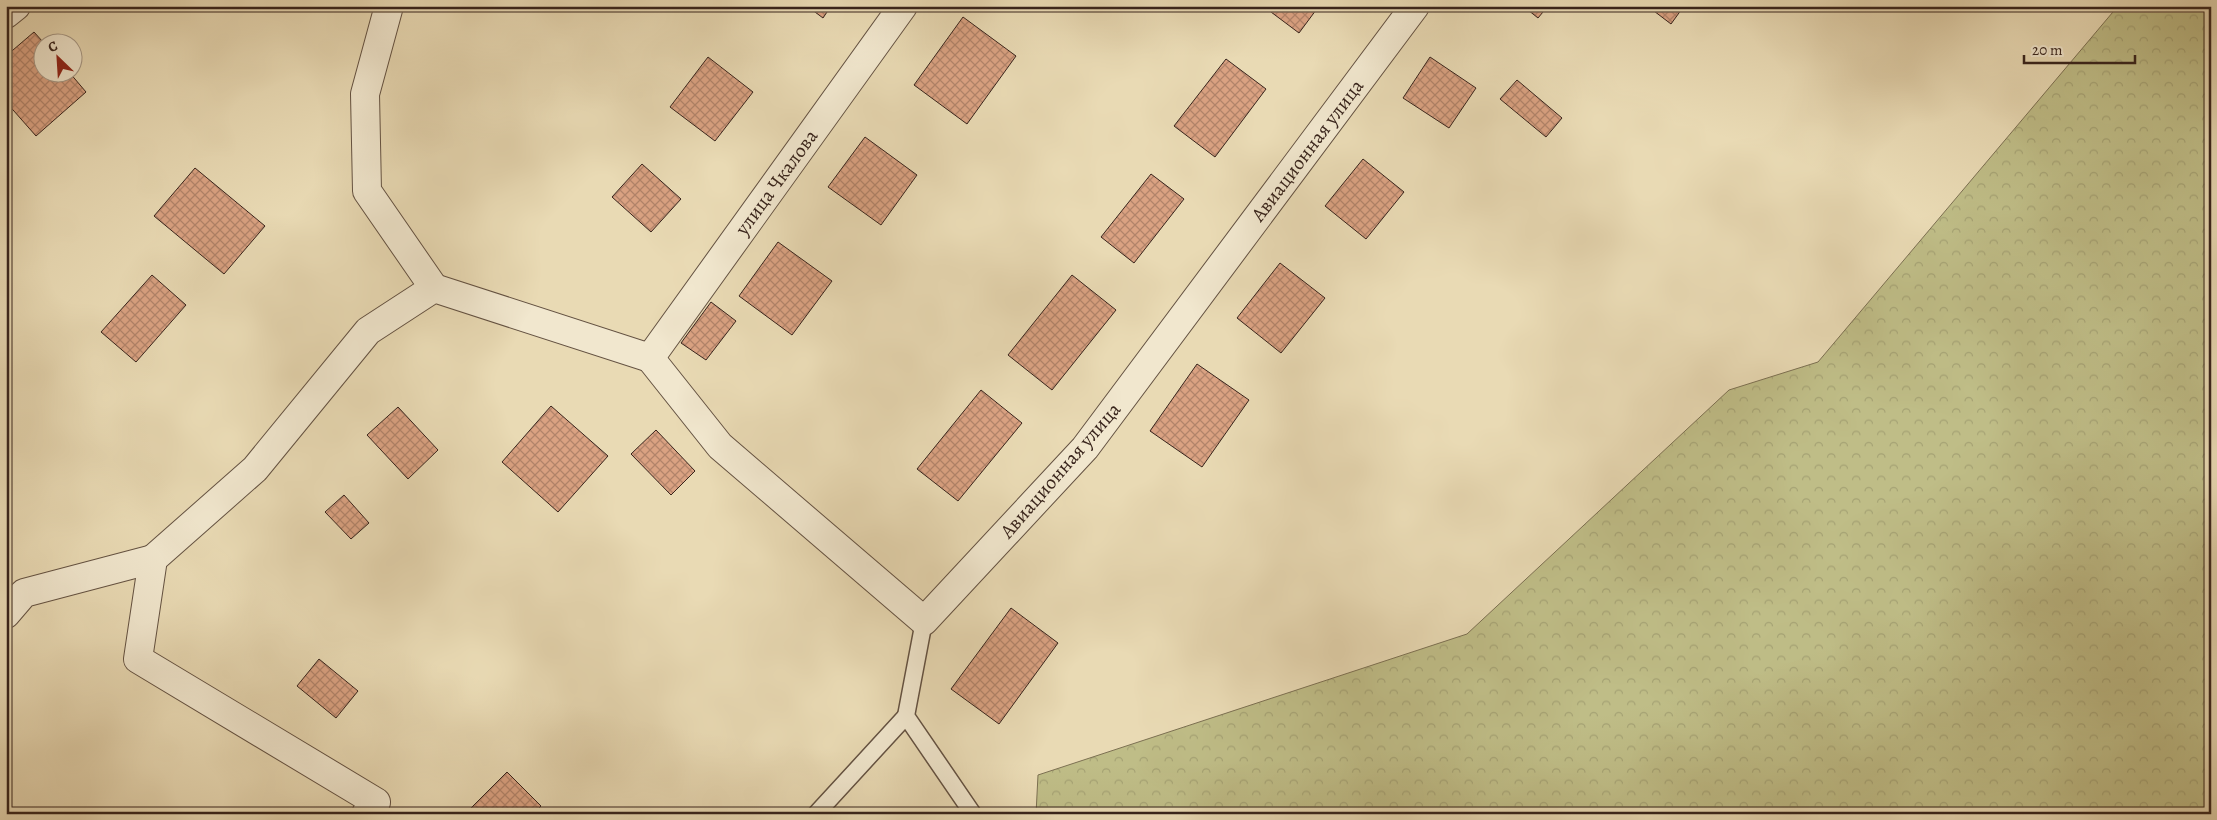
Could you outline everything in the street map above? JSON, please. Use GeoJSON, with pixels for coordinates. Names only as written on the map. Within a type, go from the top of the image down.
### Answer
{"type":"FeatureCollection","features":[{"type":"Feature","properties":{"kind":"street"},"geometry":{"type":"LineString","coordinates":[[6,14],[16,6]]}},
{"type":"Feature","properties":{"kind":"street"},"geometry":{"type":"LineString","coordinates":[[389,6],[365,94],[367,191],[434,288],[650,358],[720,446],[924,621]]}},
{"type":"Feature","properties":{"kind":"street","name":"улица Чкалова"},"geometry":{"type":"LineString","coordinates":[[650,358],[903,6]]}},
{"type":"Feature","properties":{"kind":"street","name":"Авиационная улица"},"geometry":{"type":"LineString","coordinates":[[924,621],[1085,448],[1415,6]]}},
{"type":"Feature","properties":{"kind":"street"},"geometry":{"type":"LineString","coordinates":[[6,614],[24,593],[153,558],[255,469],[368,331],[434,288]]}},
{"type":"Feature","properties":{"kind":"street"},"geometry":{"type":"LineString","coordinates":[[153,558],[138,659],[377,810]]}},
{"type":"Feature","properties":{"kind":"lane"},"geometry":{"type":"LineString","coordinates":[[816,814],[906,716],[924,621]]}},
{"type":"Feature","properties":{"kind":"lane"},"geometry":{"type":"LineString","coordinates":[[906,716],[973,814]]}},
{"type":"Feature","properties":{"kind":"green space"},"geometry":{"type":"Polygon","coordinates":[[[2118,6],[2211,6],[2211,814],[1036,814],[1038,775],[1467,634],[1729,390],[1818,362],[2118,6]]]}},
{"type":"Feature","properties":{"kind":"building"},"geometry":{"type":"Polygon","coordinates":[[[807,6],[831,6],[823,18],[807,6]]]}},
{"type":"Feature","properties":{"kind":"building"},"geometry":{"type":"Polygon","coordinates":[[[1269,6],[1319,6],[1299,33],[1267,9],[1269,6]]]}},
{"type":"Feature","properties":{"kind":"building"},"geometry":{"type":"Polygon","coordinates":[[[1523,6],[1548,6],[1538,18],[1523,6]]]}},
{"type":"Feature","properties":{"kind":"building"},"geometry":{"type":"Polygon","coordinates":[[[1651,6],[1684,6],[1671,24],[1650,8],[1651,6]]]}},
{"type":"Feature","properties":{"kind":"building"},"geometry":{"type":"Polygon","coordinates":[[[963,17],[1016,56],[967,124],[914,85],[963,17]]]}},
{"type":"Feature","properties":{"kind":"building"},"geometry":{"type":"Polygon","coordinates":[[[32,34],[32,82],[78,82],[86,92],[36,136],[6,102],[6,56],[32,34]]]}},
{"type":"Feature","properties":{"kind":"building"},"geometry":{"type":"Polygon","coordinates":[[[708,57],[753,92],[715,141],[670,107],[708,57]]]}},
{"type":"Feature","properties":{"kind":"building"},"geometry":{"type":"Polygon","coordinates":[[[1430,57],[1476,88],[1449,128],[1403,98],[1430,57]]]}},
{"type":"Feature","properties":{"kind":"building"},"geometry":{"type":"Polygon","coordinates":[[[1226,59],[1266,89],[1215,157],[1174,126],[1226,59]]]}},
{"type":"Feature","properties":{"kind":"building"},"geometry":{"type":"Polygon","coordinates":[[[1517,80],[1562,118],[1546,137],[1500,99],[1517,80]]]}},
{"type":"Feature","properties":{"kind":"building"},"geometry":{"type":"Polygon","coordinates":[[[865,137],[917,175],[881,225],[828,187],[865,137]]]}},
{"type":"Feature","properties":{"kind":"building"},"geometry":{"type":"Polygon","coordinates":[[[1363,159],[1404,192],[1366,239],[1325,206],[1363,159]]]}},
{"type":"Feature","properties":{"kind":"building"},"geometry":{"type":"Polygon","coordinates":[[[642,164],[681,199],[651,232],[612,197],[642,164]]]}},
{"type":"Feature","properties":{"kind":"building"},"geometry":{"type":"Polygon","coordinates":[[[195,168],[265,226],[224,274],[154,216],[195,168]]]}},
{"type":"Feature","properties":{"kind":"building"},"geometry":{"type":"Polygon","coordinates":[[[1151,174],[1184,199],[1134,263],[1101,237],[1151,174]]]}},
{"type":"Feature","properties":{"kind":"building"},"geometry":{"type":"Polygon","coordinates":[[[778,242],[832,281],[792,335],[739,296],[778,242]]]}},
{"type":"Feature","properties":{"kind":"building"},"geometry":{"type":"Polygon","coordinates":[[[1280,263],[1325,298],[1281,353],[1237,318],[1280,263]]]}},
{"type":"Feature","properties":{"kind":"building"},"geometry":{"type":"Polygon","coordinates":[[[152,275],[186,305],[136,362],[101,332],[152,275]]]}},
{"type":"Feature","properties":{"kind":"building"},"geometry":{"type":"Polygon","coordinates":[[[1072,275],[1116,310],[1052,390],[1008,355],[1072,275]]]}},
{"type":"Feature","properties":{"kind":"building"},"geometry":{"type":"Polygon","coordinates":[[[711,302],[736,321],[706,360],[681,343],[711,302]]]}},
{"type":"Feature","properties":{"kind":"building"},"geometry":{"type":"Polygon","coordinates":[[[1197,364],[1249,400],[1202,467],[1150,431],[1197,364]]]}},
{"type":"Feature","properties":{"kind":"building"},"geometry":{"type":"Polygon","coordinates":[[[981,390],[1022,423],[958,501],[917,469],[981,390]]]}},
{"type":"Feature","properties":{"kind":"building"},"geometry":{"type":"Polygon","coordinates":[[[551,406],[608,456],[558,512],[502,462],[551,406]]]}},
{"type":"Feature","properties":{"kind":"building"},"geometry":{"type":"Polygon","coordinates":[[[398,407],[438,450],[408,479],[367,435],[398,407]]]}},
{"type":"Feature","properties":{"kind":"building"},"geometry":{"type":"Polygon","coordinates":[[[656,430],[695,471],[671,495],[631,454],[656,430]]]}},
{"type":"Feature","properties":{"kind":"building"},"geometry":{"type":"Polygon","coordinates":[[[344,495],[369,523],[351,539],[325,512],[344,495]]]}},
{"type":"Feature","properties":{"kind":"building"},"geometry":{"type":"Polygon","coordinates":[[[1011,608],[1058,643],[999,724],[951,689],[1011,608]]]}},
{"type":"Feature","properties":{"kind":"building"},"geometry":{"type":"Polygon","coordinates":[[[319,659],[358,691],[336,718],[297,686],[319,659]]]}},
{"type":"Feature","properties":{"kind":"building"},"geometry":{"type":"Polygon","coordinates":[[[507,772],[541,806],[533,814],[465,814],[507,772]]]}}]}
